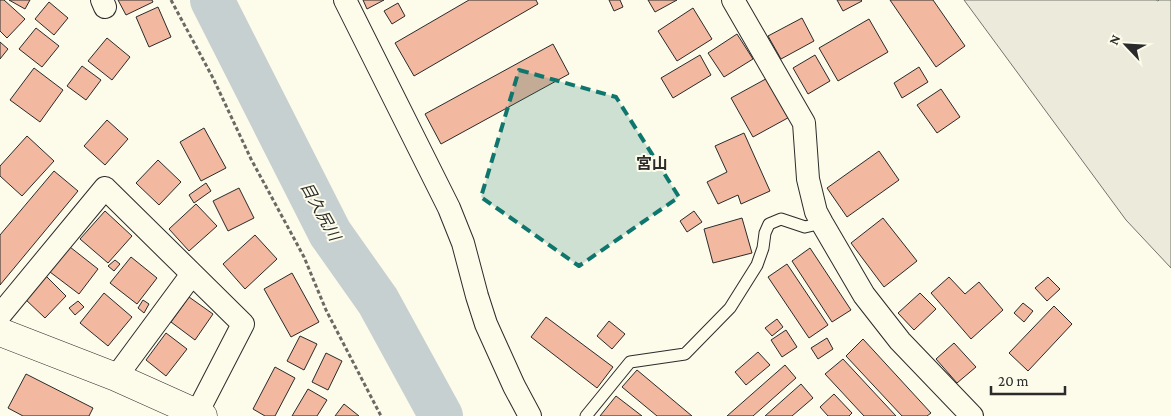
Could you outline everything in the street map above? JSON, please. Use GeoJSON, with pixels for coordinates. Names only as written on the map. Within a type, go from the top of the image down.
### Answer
{"type":"FeatureCollection","features":[{"type":"Feature","properties":{"kind":"street"},"geometry":{"type":"LineString","coordinates":[[346,0],[449,208],[463,243],[486,324],[530,416]]}},
{"type":"Feature","properties":{"kind":"street"},"geometry":{"type":"LineString","coordinates":[[733,0],[804,123],[808,179],[816,212],[822,223],[864,294],[900,341],[963,411]]}},
{"type":"Feature","properties":{"kind":"street"},"geometry":{"type":"LineString","coordinates":[[0,315],[105,188],[243,324],[200,414],[116,377],[0,332]]}},
{"type":"Feature","properties":{"kind":"street"},"geometry":{"type":"LineString","coordinates":[[116,377],[192,274]]}},
{"type":"Feature","properties":{"kind":"lane"},"geometry":{"type":"LineString","coordinates":[[586,416],[630,362],[685,354],[730,308],[757,265],[763,248],[764,233],[769,224],[781,219],[805,227],[822,223]]}},
{"type":"Feature","properties":{"kind":"path"},"geometry":{"type":"LineString","coordinates":[[171,0],[213,78],[251,159],[304,258],[326,310],[381,416]]}},
{"type":"Feature","properties":{"kind":"highlighted area"},"geometry":{"type":"Polygon","coordinates":[[[519,70],[616,97],[679,197],[579,266],[481,197],[519,70]]]}},
{"type":"Feature","properties":{"kind":"shaded area"},"geometry":{"type":"Polygon","coordinates":[[[964,0],[1171,0],[1171,268],[1126,220],[964,0]]]}},
{"type":"Feature","properties":{"kind":"building"},"geometry":{"type":"Polygon","coordinates":[[[0,0],[4,0],[25,19],[7,38],[0,31],[0,0]]]}},
{"type":"Feature","properties":{"kind":"building"},"geometry":{"type":"Polygon","coordinates":[[[9,0],[30,0],[25,9],[9,0]]]}},
{"type":"Feature","properties":{"kind":"building"},"geometry":{"type":"Polygon","coordinates":[[[118,0],[152,0],[153,2],[126,15],[118,0]]]}},
{"type":"Feature","properties":{"kind":"building"},"geometry":{"type":"Polygon","coordinates":[[[363,0],[384,0],[367,9],[363,0]]]}},
{"type":"Feature","properties":{"kind":"building"},"geometry":{"type":"Polygon","coordinates":[[[469,0],[536,0],[538,4],[414,76],[395,43],[469,0]]]}},
{"type":"Feature","properties":{"kind":"building"},"geometry":{"type":"Polygon","coordinates":[[[609,0],[620,0],[623,7],[614,11],[609,0]]]}},
{"type":"Feature","properties":{"kind":"building"},"geometry":{"type":"Polygon","coordinates":[[[648,0],[677,0],[655,12],[648,0]]]}},
{"type":"Feature","properties":{"kind":"building"},"geometry":{"type":"Polygon","coordinates":[[[837,0],[861,0],[862,1],[843,11],[837,0]]]}},
{"type":"Feature","properties":{"kind":"building"},"geometry":{"type":"Polygon","coordinates":[[[890,0],[933,0],[965,46],[936,67],[890,0]]]}},
{"type":"Feature","properties":{"kind":"building"},"geometry":{"type":"Polygon","coordinates":[[[49,2],[68,18],[54,35],[35,19],[49,2]]]}},
{"type":"Feature","properties":{"kind":"building"},"geometry":{"type":"Polygon","coordinates":[[[398,3],[405,16],[392,24],[384,11],[398,3]]]}},
{"type":"Feature","properties":{"kind":"building"},"geometry":{"type":"Polygon","coordinates":[[[158,7],[171,37],[149,47],[136,17],[158,7]]]}},
{"type":"Feature","properties":{"kind":"building"},"geometry":{"type":"Polygon","coordinates":[[[693,8],[712,39],[677,61],[658,31],[693,8]]]}},
{"type":"Feature","properties":{"kind":"building"},"geometry":{"type":"Polygon","coordinates":[[[802,18],[814,41],[781,59],[768,36],[802,18]]]}},
{"type":"Feature","properties":{"kind":"building"},"geometry":{"type":"Polygon","coordinates":[[[869,19],[888,52],[838,81],[819,48],[869,19]]]}},
{"type":"Feature","properties":{"kind":"building"},"geometry":{"type":"Polygon","coordinates":[[[36,28],[59,46],[42,67],[19,49],[36,28]]]}},
{"type":"Feature","properties":{"kind":"building"},"geometry":{"type":"Polygon","coordinates":[[[737,34],[753,59],[724,77],[708,53],[737,34]]]}},
{"type":"Feature","properties":{"kind":"building"},"geometry":{"type":"Polygon","coordinates":[[[107,38],[130,57],[112,80],[88,61],[107,38]]]}},
{"type":"Feature","properties":{"kind":"building"},"geometry":{"type":"Polygon","coordinates":[[[0,42],[8,49],[0,59],[0,42]]]}},
{"type":"Feature","properties":{"kind":"building"},"geometry":{"type":"Polygon","coordinates":[[[553,44],[569,74],[441,144],[425,114],[553,44]]]}},
{"type":"Feature","properties":{"kind":"building"},"geometry":{"type":"Polygon","coordinates":[[[700,55],[711,75],[673,98],[661,78],[700,55]]]}},
{"type":"Feature","properties":{"kind":"building"},"geometry":{"type":"Polygon","coordinates":[[[815,55],[830,81],[808,94],[793,68],[815,55]]]}},
{"type":"Feature","properties":{"kind":"building"},"geometry":{"type":"Polygon","coordinates":[[[82,66],[101,80],[86,100],[67,86],[82,66]]]}},
{"type":"Feature","properties":{"kind":"building"},"geometry":{"type":"Polygon","coordinates":[[[919,67],[928,82],[902,98],[894,83],[919,67]]]}},
{"type":"Feature","properties":{"kind":"building"},"geometry":{"type":"Polygon","coordinates":[[[34,68],[63,90],[40,122],[10,100],[34,68]]]}},
{"type":"Feature","properties":{"kind":"building"},"geometry":{"type":"Polygon","coordinates":[[[773,75],[795,114],[753,137],[731,98],[773,75]]]}},
{"type":"Feature","properties":{"kind":"building"},"geometry":{"type":"Polygon","coordinates":[[[941,89],[960,117],[937,133],[917,105],[941,89]]]}},
{"type":"Feature","properties":{"kind":"building"},"geometry":{"type":"Polygon","coordinates":[[[107,120],[128,139],[105,165],[84,146],[107,120]]]}},
{"type":"Feature","properties":{"kind":"building"},"geometry":{"type":"Polygon","coordinates":[[[204,128],[226,168],[201,181],[180,142],[204,128]]]}},
{"type":"Feature","properties":{"kind":"building"},"geometry":{"type":"Polygon","coordinates":[[[744,133],[770,191],[741,204],[738,195],[718,204],[707,182],[727,172],[715,146],[744,133]]]}},
{"type":"Feature","properties":{"kind":"building"},"geometry":{"type":"Polygon","coordinates":[[[27,136],[54,161],[22,196],[0,176],[0,166],[27,136]]]}},
{"type":"Feature","properties":{"kind":"building"},"geometry":{"type":"Polygon","coordinates":[[[879,151],[899,180],[847,217],[827,188],[879,151]]]}},
{"type":"Feature","properties":{"kind":"building"},"geometry":{"type":"Polygon","coordinates":[[[158,160],[181,182],[159,205],[136,183],[158,160]]]}},
{"type":"Feature","properties":{"kind":"building"},"geometry":{"type":"Polygon","coordinates":[[[54,171],[78,191],[0,285],[0,235],[54,171]]]}},
{"type":"Feature","properties":{"kind":"building"},"geometry":{"type":"Polygon","coordinates":[[[206,183],[211,191],[194,203],[189,195],[206,183]]]}},
{"type":"Feature","properties":{"kind":"building"},"geometry":{"type":"Polygon","coordinates":[[[239,188],[254,218],[228,231],[213,201],[239,188]]]}},
{"type":"Feature","properties":{"kind":"building"},"geometry":{"type":"Polygon","coordinates":[[[196,204],[217,226],[189,251],[169,229],[196,204]]]}},
{"type":"Feature","properties":{"kind":"building"},"geometry":{"type":"Polygon","coordinates":[[[105,211],[132,236],[108,263],[80,239],[105,211]]]}},
{"type":"Feature","properties":{"kind":"building"},"geometry":{"type":"Polygon","coordinates":[[[694,211],[702,222],[687,232],[680,221],[694,211]]]}},
{"type":"Feature","properties":{"kind":"building"},"geometry":{"type":"Polygon","coordinates":[[[742,218],[752,253],[713,263],[704,229],[742,218]]]}},
{"type":"Feature","properties":{"kind":"building"},"geometry":{"type":"Polygon","coordinates":[[[883,218],[917,261],[884,287],[851,243],[883,218]]]}},
{"type":"Feature","properties":{"kind":"building"},"geometry":{"type":"Polygon","coordinates":[[[255,235],[277,259],[245,289],[223,264],[255,235]]]}},
{"type":"Feature","properties":{"kind":"building"},"geometry":{"type":"Polygon","coordinates":[[[70,247],[98,269],[79,294],[50,272],[70,247]]]}},
{"type":"Feature","properties":{"kind":"building"},"geometry":{"type":"Polygon","coordinates":[[[810,248],[851,310],[832,322],[792,261],[810,248]]]}},
{"type":"Feature","properties":{"kind":"building"},"geometry":{"type":"Polygon","coordinates":[[[131,257],[157,278],[137,304],[110,283],[131,257]]]}},
{"type":"Feature","properties":{"kind":"building"},"geometry":{"type":"Polygon","coordinates":[[[115,260],[120,264],[114,271],[108,266],[115,260]]]}},
{"type":"Feature","properties":{"kind":"building"},"geometry":{"type":"Polygon","coordinates":[[[787,264],[828,325],[809,338],[768,277],[787,264]]]}},
{"type":"Feature","properties":{"kind":"building"},"geometry":{"type":"Polygon","coordinates":[[[292,273],[319,322],[291,337],[264,289],[292,273]]]}},
{"type":"Feature","properties":{"kind":"building"},"geometry":{"type":"Polygon","coordinates":[[[46,276],[66,296],[45,318],[24,298],[46,276]]]}},
{"type":"Feature","properties":{"kind":"building"},"geometry":{"type":"Polygon","coordinates":[[[949,277],[965,294],[979,282],[1003,310],[971,339],[931,293],[949,277]]]}},
{"type":"Feature","properties":{"kind":"building"},"geometry":{"type":"Polygon","coordinates":[[[1048,277],[1060,289],[1047,301],[1035,288],[1048,277]]]}},
{"type":"Feature","properties":{"kind":"building"},"geometry":{"type":"Polygon","coordinates":[[[104,293],[132,317],[108,346],[80,323],[104,293]]]}},
{"type":"Feature","properties":{"kind":"building"},"geometry":{"type":"Polygon","coordinates":[[[920,293],[936,309],[914,330],[898,313],[920,293]]]}},
{"type":"Feature","properties":{"kind":"building"},"geometry":{"type":"Polygon","coordinates":[[[189,297],[213,314],[195,340],[171,322],[189,297]]]}},
{"type":"Feature","properties":{"kind":"building"},"geometry":{"type":"Polygon","coordinates":[[[143,300],[149,304],[144,313],[138,308],[143,300]]]}},
{"type":"Feature","properties":{"kind":"building"},"geometry":{"type":"Polygon","coordinates":[[[78,301],[84,307],[75,315],[69,308],[78,301]]]}},
{"type":"Feature","properties":{"kind":"building"},"geometry":{"type":"Polygon","coordinates":[[[1023,303],[1033,311],[1024,322],[1014,313],[1023,303]]]}},
{"type":"Feature","properties":{"kind":"building"},"geometry":{"type":"Polygon","coordinates":[[[1054,306],[1072,324],[1028,371],[1009,353],[1054,306]]]}},
{"type":"Feature","properties":{"kind":"building"},"geometry":{"type":"Polygon","coordinates":[[[546,317],[613,367],[597,388],[531,337],[546,317]]]}},
{"type":"Feature","properties":{"kind":"building"},"geometry":{"type":"Polygon","coordinates":[[[777,319],[783,327],[772,336],[765,328],[777,319]]]}},
{"type":"Feature","properties":{"kind":"building"},"geometry":{"type":"Polygon","coordinates":[[[609,321],[625,334],[612,349],[597,336],[609,321]]]}},
{"type":"Feature","properties":{"kind":"building"},"geometry":{"type":"Polygon","coordinates":[[[786,330],[797,347],[782,357],[771,340],[786,330]]]}},
{"type":"Feature","properties":{"kind":"building"},"geometry":{"type":"Polygon","coordinates":[[[166,333],[187,349],[166,376],[146,360],[166,333]]]}},
{"type":"Feature","properties":{"kind":"building"},"geometry":{"type":"Polygon","coordinates":[[[300,336],[317,344],[304,370],[287,361],[300,336]]]}},
{"type":"Feature","properties":{"kind":"building"},"geometry":{"type":"Polygon","coordinates":[[[827,338],[833,349],[818,359],[811,348],[827,338]]]}},
{"type":"Feature","properties":{"kind":"building"},"geometry":{"type":"Polygon","coordinates":[[[863,339],[931,413],[927,416],[902,416],[846,356],[863,339]]]}},
{"type":"Feature","properties":{"kind":"building"},"geometry":{"type":"Polygon","coordinates":[[[954,343],[976,367],[957,383],[936,359],[954,343]]]}},
{"type":"Feature","properties":{"kind":"building"},"geometry":{"type":"Polygon","coordinates":[[[758,352],[770,365],[746,385],[735,372],[758,352]]]}},
{"type":"Feature","properties":{"kind":"building"},"geometry":{"type":"Polygon","coordinates":[[[326,353],[342,361],[328,390],[312,382],[326,353]]]}},
{"type":"Feature","properties":{"kind":"building"},"geometry":{"type":"Polygon","coordinates":[[[843,359],[896,416],[864,416],[825,374],[843,359]]]}},
{"type":"Feature","properties":{"kind":"building"},"geometry":{"type":"Polygon","coordinates":[[[785,365],[796,378],[753,416],[727,416],[785,365]]]}},
{"type":"Feature","properties":{"kind":"building"},"geometry":{"type":"Polygon","coordinates":[[[275,367],[295,378],[275,416],[265,416],[253,409],[275,367]]]}},
{"type":"Feature","properties":{"kind":"building"},"geometry":{"type":"Polygon","coordinates":[[[637,370],[692,416],[657,416],[622,387],[637,370]]]}},
{"type":"Feature","properties":{"kind":"building"},"geometry":{"type":"Polygon","coordinates":[[[26,374],[93,408],[89,416],[23,416],[8,408],[26,374]]]}},
{"type":"Feature","properties":{"kind":"building"},"geometry":{"type":"Polygon","coordinates":[[[801,384],[813,398],[792,416],[765,416],[801,384]]]}},
{"type":"Feature","properties":{"kind":"building"},"geometry":{"type":"Polygon","coordinates":[[[308,389],[327,400],[317,416],[292,416],[308,389]]]}},
{"type":"Feature","properties":{"kind":"building"},"geometry":{"type":"Polygon","coordinates":[[[834,394],[852,413],[849,416],[828,416],[820,407],[834,394]]]}},
{"type":"Feature","properties":{"kind":"building"},"geometry":{"type":"Polygon","coordinates":[[[616,396],[642,416],[600,416],[616,396]]]}},
{"type":"Feature","properties":{"kind":"building"},"geometry":{"type":"Polygon","coordinates":[[[344,404],[359,416],[335,416],[344,404]]]}},
{"type":"Feature","properties":{"kind":"waterway","name":"目久尻川"},"geometry":{"type":"LineString","coordinates":[[212,0],[330,233],[378,301],[441,416]]}},
{"type":"Feature","properties":{"kind":"district","name":"宮山"},"geometry":{"type":"Point","coordinates":[652,163]}}]}
